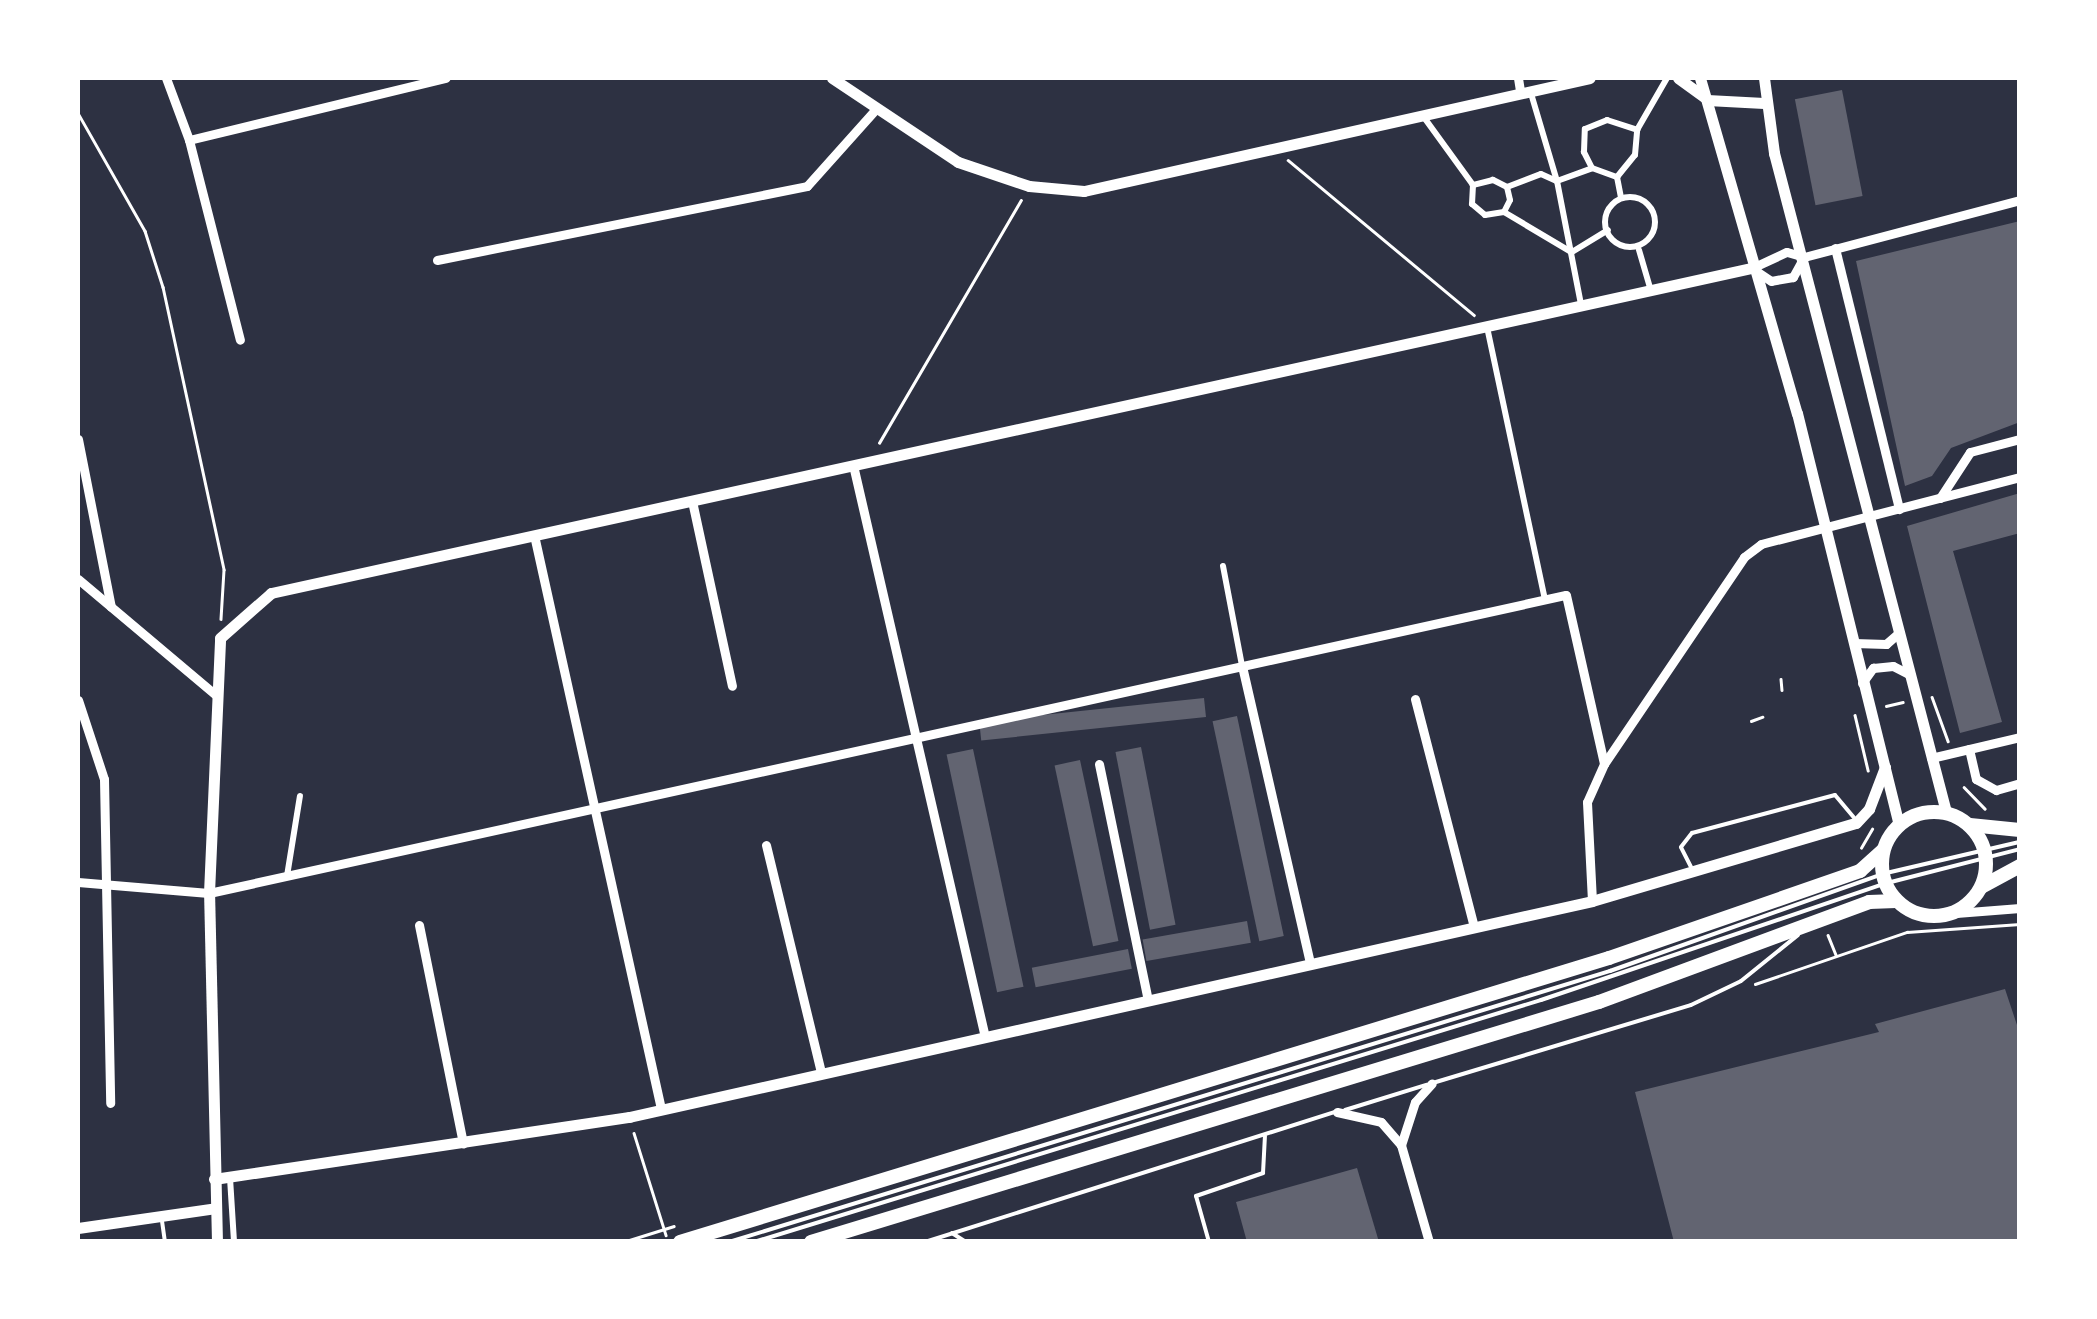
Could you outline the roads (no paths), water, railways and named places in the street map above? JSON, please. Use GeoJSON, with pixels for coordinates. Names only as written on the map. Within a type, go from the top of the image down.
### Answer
{"type":"FeatureCollection","features":[{"type":"Feature","properties":{"kind":"main road"},"geometry":{"type":"LineString","coordinates":[[680,1242],[1609,958],[1860,870],[1883,850],[1899,824],[1929,811],[1946,812],[1970,825],[2020,830]]}},
{"type":"Feature","properties":{"kind":"main road"},"geometry":{"type":"LineString","coordinates":[[1970,825],[1985,854],[1982,887]]}},
{"type":"Feature","properties":{"kind":"main road"},"geometry":{"type":"LineString","coordinates":[[1883,850],[1884,879],[1896,901]]}},
{"type":"Feature","properties":{"kind":"main road"},"geometry":{"type":"LineString","coordinates":[[811,1242],[1599,1002],[1869,902],[1896,901],[1924,916],[1956,913],[1982,887],[2020,866]]}},
{"type":"Feature","properties":{"kind":"street"},"geometry":{"type":"LineString","coordinates":[[166,78],[189,140],[240,340]]}},
{"type":"Feature","properties":{"kind":"street"},"geometry":{"type":"LineString","coordinates":[[189,140],[402,83],[446,78]]}},
{"type":"Feature","properties":{"kind":"street"},"geometry":{"type":"LineString","coordinates":[[832,78],[958,162],[1030,186],[1084,191],[1590,78]]}},
{"type":"Feature","properties":{"kind":"street"},"geometry":{"type":"LineString","coordinates":[[1518,78],[1557,182],[1581,306]]}},
{"type":"Feature","properties":{"kind":"street"},"geometry":{"type":"LineString","coordinates":[[1616,176],[1635,155],[1637,130],[1667,78]]}},
{"type":"Feature","properties":{"kind":"street"},"geometry":{"type":"LineString","coordinates":[[1678,78],[1707,100],[1764,103]]}},
{"type":"Feature","properties":{"kind":"street"},"geometry":{"type":"LineString","coordinates":[[1700,78],[1854,643],[1899,824]]}},
{"type":"Feature","properties":{"kind":"street"},"geometry":{"type":"LineString","coordinates":[[1764,78],[1764,103],[1946,812]]}},
{"type":"Feature","properties":{"kind":"street"},"geometry":{"type":"LineString","coordinates":[[437,260],[807,186],[875,110]]}},
{"type":"Feature","properties":{"kind":"street"},"geometry":{"type":"LineString","coordinates":[[1423,116],[1473,184],[1472,204],[1485,214],[1504,212],[1572,252]]}},
{"type":"Feature","properties":{"kind":"street"},"geometry":{"type":"LineString","coordinates":[[1592,168],[1584,152],[1585,129],[1607,120],[1637,130]]}},
{"type":"Feature","properties":{"kind":"street"},"geometry":{"type":"LineString","coordinates":[[1473,184],[1493,180],[1507,187],[1541,174],[1557,182],[1592,168],[1616,176]]}},
{"type":"Feature","properties":{"kind":"street"},"geometry":{"type":"LineString","coordinates":[[1616,176],[1621,198]]}},
{"type":"Feature","properties":{"kind":"street"},"geometry":{"type":"LineString","coordinates":[[1504,212],[1507,187]]}},
{"type":"Feature","properties":{"kind":"street"},"geometry":{"type":"LineString","coordinates":[[1634,196],[1654,213],[1655,234],[1639,250],[1613,242],[1604,220],[1611,200],[1634,196]]}},
{"type":"Feature","properties":{"kind":"street"},"geometry":{"type":"LineString","coordinates":[[217,1242],[209,894],[220,638],[270,593],[1752,268],[1787,252],[1804,257],[2020,200]]}},
{"type":"Feature","properties":{"kind":"street"},"geometry":{"type":"LineString","coordinates":[[1572,252],[1608,230]]}},
{"type":"Feature","properties":{"kind":"street"},"geometry":{"type":"LineString","coordinates":[[1835,248],[1898,509]]}},
{"type":"Feature","properties":{"kind":"street"},"geometry":{"type":"LineString","coordinates":[[1639,250],[1650,290]]}},
{"type":"Feature","properties":{"kind":"street"},"geometry":{"type":"LineString","coordinates":[[1752,268],[1772,281],[1792,277],[1804,257]]}},
{"type":"Feature","properties":{"kind":"street"},"geometry":{"type":"LineString","coordinates":[[1487,326],[1545,600]]}},
{"type":"Feature","properties":{"kind":"street"},"geometry":{"type":"LineString","coordinates":[[78,439],[111,608]]}},
{"type":"Feature","properties":{"kind":"street"},"geometry":{"type":"LineString","coordinates":[[1940,498],[1970,452],[2020,440]]}},
{"type":"Feature","properties":{"kind":"street"},"geometry":{"type":"LineString","coordinates":[[853,465],[985,1036]]}},
{"type":"Feature","properties":{"kind":"street"},"geometry":{"type":"LineString","coordinates":[[1592,901],[1587,802],[1604,764],[1744,556],[1761,544],[2020,477]]}},
{"type":"Feature","properties":{"kind":"street"},"geometry":{"type":"LineString","coordinates":[[692,500],[732,686]]}},
{"type":"Feature","properties":{"kind":"street"},"geometry":{"type":"LineString","coordinates":[[534,535],[661,1109]]}},
{"type":"Feature","properties":{"kind":"street"},"geometry":{"type":"LineString","coordinates":[[1223,566],[1310,964]]}},
{"type":"Feature","properties":{"kind":"street"},"geometry":{"type":"LineString","coordinates":[[78,579],[218,696]]}},
{"type":"Feature","properties":{"kind":"street"},"geometry":{"type":"LineString","coordinates":[[78,882],[209,894],[1566,595],[1604,764]]}},
{"type":"Feature","properties":{"kind":"street"},"geometry":{"type":"LineString","coordinates":[[1854,643],[1886,644],[1900,632]]}},
{"type":"Feature","properties":{"kind":"street"},"geometry":{"type":"LineString","coordinates":[[1862,683],[1873,668],[1893,666],[1908,674]]}},
{"type":"Feature","properties":{"kind":"street"},"geometry":{"type":"LineString","coordinates":[[78,700],[104,779],[109,885],[110,1103]]}},
{"type":"Feature","properties":{"kind":"street"},"geometry":{"type":"LineString","coordinates":[[1415,700],[1474,927]]}},
{"type":"Feature","properties":{"kind":"street"},"geometry":{"type":"LineString","coordinates":[[1932,758],[2020,736]]}},
{"type":"Feature","properties":{"kind":"street"},"geometry":{"type":"LineString","coordinates":[[1969,750],[1976,779],[1996,790],[2020,783]]}},
{"type":"Feature","properties":{"kind":"street"},"geometry":{"type":"LineString","coordinates":[[1099,764],[1148,1000]]}},
{"type":"Feature","properties":{"kind":"street"},"geometry":{"type":"LineString","coordinates":[[214,1179],[629,1117],[1592,901],[1699,873],[1856,822],[1869,809],[1885,767]]}},
{"type":"Feature","properties":{"kind":"street"},"geometry":{"type":"LineString","coordinates":[[287,876],[300,796]]}},
{"type":"Feature","properties":{"kind":"street"},"geometry":{"type":"LineString","coordinates":[[766,844],[821,1073]]}},
{"type":"Feature","properties":{"kind":"street"},"geometry":{"type":"LineString","coordinates":[[1956,913],[2020,908]]}},
{"type":"Feature","properties":{"kind":"street"},"geometry":{"type":"LineString","coordinates":[[419,925],[463,1144]]}},
{"type":"Feature","properties":{"kind":"street"},"geometry":{"type":"LineString","coordinates":[[1401,1144],[1415,1102],[1432,1083]]}},
{"type":"Feature","properties":{"kind":"street"},"geometry":{"type":"LineString","coordinates":[[1336,1112],[1381,1122],[1401,1144],[1429,1242]]}},
{"type":"Feature","properties":{"kind":"street"},"geometry":{"type":"LineString","coordinates":[[230,1177],[234,1242]]}},
{"type":"Feature","properties":{"kind":"street"},"geometry":{"type":"LineString","coordinates":[[78,1228],[216,1208]]}},
{"type":"Feature","properties":{"kind":"lane"},"geometry":{"type":"LineString","coordinates":[[1699,873],[1685,863],[1681,846],[1692,834],[1834,795],[1856,822]]}},
{"type":"Feature","properties":{"kind":"lane"},"geometry":{"type":"LineString","coordinates":[[729,1242],[1610,971],[1884,879],[2020,842]]}},
{"type":"Feature","properties":{"kind":"lane"},"geometry":{"type":"LineString","coordinates":[[754,1242],[1560,994],[1884,879],[1985,854],[2020,850]]}},
{"type":"Feature","properties":{"kind":"lane"},"geometry":{"type":"LineString","coordinates":[[925,1242],[1691,1005],[1741,981],[1810,925]]}},
{"type":"Feature","properties":{"kind":"lane"},"geometry":{"type":"LineString","coordinates":[[1209,1242],[1196,1196],[1262,1173],[1265,1136]]}},
{"type":"Feature","properties":{"kind":"lane"},"geometry":{"type":"LineString","coordinates":[[162,1216],[165,1242]]}},
{"type":"Feature","properties":{"kind":"lane"},"geometry":{"type":"LineString","coordinates":[[952,1234],[966,1242]]}}]}
